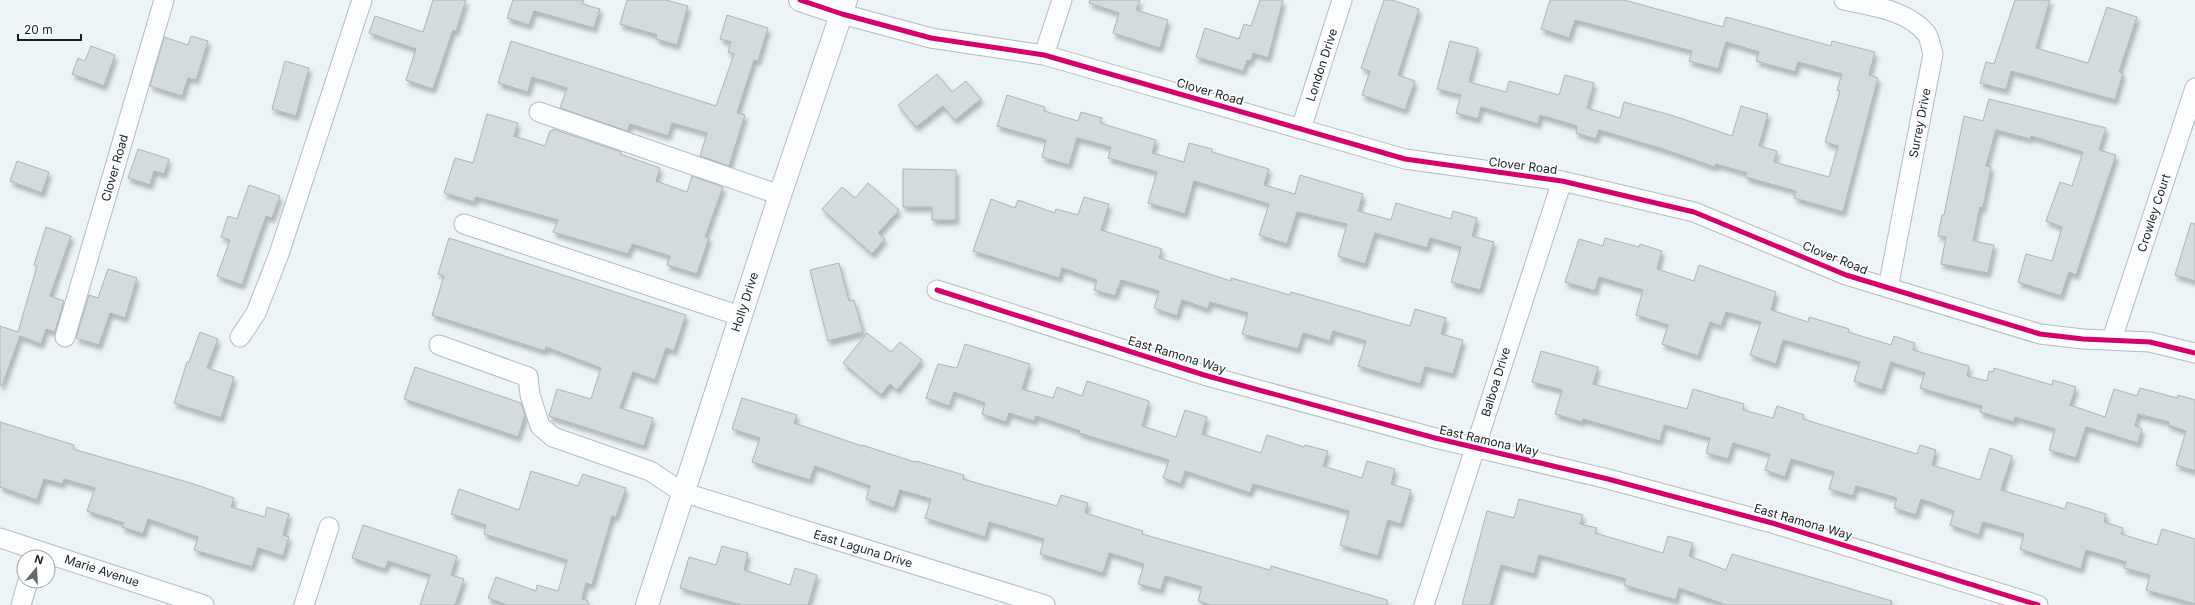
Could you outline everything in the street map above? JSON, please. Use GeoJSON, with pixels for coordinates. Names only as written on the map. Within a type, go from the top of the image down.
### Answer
{"type":"FeatureCollection","features":[{"type":"Feature","properties":{"kind":"street","name":"Clover Road"},"geometry":{"type":"LineString","coordinates":[[65,337],[164,0]]}},
{"type":"Feature","properties":{"kind":"street"},"geometry":{"type":"LineString","coordinates":[[240,337],[256,313],[279,254],[362,0]]}},
{"type":"Feature","properties":{"kind":"street"},"geometry":{"type":"LineString","coordinates":[[800,0],[844,7]]}},
{"type":"Feature","properties":{"kind":"street"},"geometry":{"type":"LineString","coordinates":[[1044,55],[1062,0]]}},
{"type":"Feature","properties":{"kind":"street","name":"London Drive"},"geometry":{"type":"LineString","coordinates":[[1301,129],[1342,0]]}},
{"type":"Feature","properties":{"kind":"street","name":"Surrey Drive"},"geometry":{"type":"LineString","coordinates":[[1851,2],[1908,18],[1927,34],[1934,54],[1888,288]]}},
{"type":"Feature","properties":{"kind":"street","name":"Clover Road"},"geometry":{"type":"LineString","coordinates":[[844,7],[931,38],[1044,55],[1405,159],[1562,181],[1694,212],[1846,275],[2040,334],[2083,339],[2112,339],[2150,342],[2195,353]]}},
{"type":"Feature","properties":{"kind":"street","name":"Holly Drive"},"geometry":{"type":"LineString","coordinates":[[646,605],[780,195],[844,7]]}},
{"type":"Feature","properties":{"kind":"street","name":"Crowley Court"},"geometry":{"type":"LineString","coordinates":[[2112,339],[2195,88]]}},
{"type":"Feature","properties":{"kind":"street"},"geometry":{"type":"LineString","coordinates":[[539,112],[780,195]]}},
{"type":"Feature","properties":{"kind":"street","name":"Balboa Drive"},"geometry":{"type":"LineString","coordinates":[[1424,605],[1476,448],[1516,318],[1562,181]]}},
{"type":"Feature","properties":{"kind":"street"},"geometry":{"type":"LineString","coordinates":[[464,224],[740,316]]}},
{"type":"Feature","properties":{"kind":"street","name":"East Ramona Way"},"geometry":{"type":"LineString","coordinates":[[937,290],[1204,375],[1476,448],[1608,479],[1772,523],[2038,605]]}},
{"type":"Feature","properties":{"kind":"street","name":"East Laguna Drive"},"geometry":{"type":"LineString","coordinates":[[439,345],[528,378],[530,395],[540,426],[553,437],[650,472],[682,492],[1045,605]]}},
{"type":"Feature","properties":{"kind":"street"},"geometry":{"type":"LineString","coordinates":[[304,605],[328,527]]}},
{"type":"Feature","properties":{"kind":"street","name":"Marie Avenue"},"geometry":{"type":"LineString","coordinates":[[0,538],[25,549]]}},
{"type":"Feature","properties":{"kind":"street","name":"Marie Avenue"},"geometry":{"type":"LineString","coordinates":[[56,560],[204,605]]}},
{"type":"Feature","properties":{"kind":"street"},"geometry":{"type":"LineString","coordinates":[[20,605],[25,589]]}},
{"type":"Feature","properties":{"kind":"building"},"geometry":{"type":"Polygon","coordinates":[[[433,0],[466,0],[456,31],[453,30],[433,89],[406,80],[416,49],[369,33],[375,16],[423,32],[433,0]]]}},
{"type":"Feature","properties":{"kind":"building"},"geometry":{"type":"Polygon","coordinates":[[[513,0],[584,0],[582,4],[600,9],[594,28],[534,11],[529,25],[507,18],[513,0]]]}},
{"type":"Feature","properties":{"kind":"building"},"geometry":{"type":"Polygon","coordinates":[[[627,0],[666,0],[688,6],[677,45],[656,39],[657,35],[620,24],[627,0]]]}},
{"type":"Feature","properties":{"kind":"building"},"geometry":{"type":"Polygon","coordinates":[[[1090,0],[1140,0],[1136,10],[1168,20],[1160,48],[1113,33],[1119,13],[1089,3],[1090,0]]]}},
{"type":"Feature","properties":{"kind":"building"},"geometry":{"type":"Polygon","coordinates":[[[1260,0],[1283,0],[1268,58],[1253,53],[1251,61],[1247,60],[1243,71],[1196,57],[1205,28],[1239,39],[1244,24],[1251,26],[1260,0]]]}},
{"type":"Feature","properties":{"kind":"building"},"geometry":{"type":"Polygon","coordinates":[[[1384,0],[1392,0],[1419,9],[1398,75],[1415,81],[1405,110],[1362,95],[1370,71],[1361,68],[1384,0]]]}},
{"type":"Feature","properties":{"kind":"building"},"geometry":{"type":"Polygon","coordinates":[[[1550,0],[1624,0],[1723,27],[1726,17],[1831,46],[1832,41],[1875,52],[1869,75],[1878,78],[1843,212],[1794,198],[1796,191],[1745,177],[1747,173],[1716,164],[1715,167],[1663,149],[1599,130],[1596,139],[1576,133],[1577,126],[1540,115],[1538,124],[1481,107],[1478,119],[1456,113],[1461,95],[1437,89],[1450,41],[1478,48],[1469,82],[1506,92],[1509,81],[1559,95],[1565,75],[1594,83],[1587,108],[1620,118],[1624,102],[1674,116],[1732,136],[1741,106],[1768,114],[1759,146],[1777,151],[1774,162],[1829,177],[1838,146],[1825,142],[1840,91],[1837,90],[1842,74],[1798,62],[1795,72],[1756,61],[1759,52],[1726,42],[1718,69],[1689,61],[1692,51],[1575,20],[1569,38],[1541,29],[1550,0]]]}},
{"type":"Feature","properties":{"kind":"building"},"geometry":{"type":"Polygon","coordinates":[[[2015,0],[2050,0],[2036,48],[2088,63],[2107,7],[2137,17],[2119,72],[2123,73],[2115,100],[2011,71],[2006,90],[1980,83],[1986,62],[1994,64],[2015,0]]]}},
{"type":"Feature","properties":{"kind":"building"},"geometry":{"type":"Polygon","coordinates":[[[727,15],[768,28],[758,61],[754,60],[737,113],[745,115],[729,166],[700,156],[707,133],[672,123],[668,136],[630,124],[627,131],[560,108],[567,88],[532,77],[528,92],[498,83],[511,41],[716,106],[734,54],[728,52],[731,42],[720,39],[727,15]]]}},
{"type":"Feature","properties":{"kind":"building"},"geometry":{"type":"Polygon","coordinates":[[[191,36],[208,41],[196,80],[188,78],[182,96],[150,86],[164,37],[188,45],[191,36]]]}},
{"type":"Feature","properties":{"kind":"building"},"geometry":{"type":"Polygon","coordinates":[[[91,46],[115,55],[104,86],[72,74],[78,58],[85,61],[91,46]]]}},
{"type":"Feature","properties":{"kind":"building"},"geometry":{"type":"Polygon","coordinates":[[[285,61],[309,68],[296,116],[272,109],[285,61]]]}},
{"type":"Feature","properties":{"kind":"building"},"geometry":{"type":"Polygon","coordinates":[[[937,74],[952,92],[966,81],[981,99],[955,120],[943,106],[916,127],[898,105],[937,74]]]}},
{"type":"Feature","properties":{"kind":"building"},"geometry":{"type":"Polygon","coordinates":[[[1007,95],[1045,107],[1044,111],[1078,121],[1081,112],[1102,118],[1100,123],[1156,140],[1152,153],[1184,162],[1189,143],[1212,149],[1212,152],[1269,169],[1264,185],[1295,194],[1300,175],[1363,194],[1358,211],[1391,220],[1396,203],[1451,219],[1453,211],[1477,218],[1472,236],[1494,242],[1480,290],[1451,282],[1461,247],[1430,238],[1427,248],[1375,233],[1365,264],[1338,256],[1347,224],[1297,212],[1287,244],[1259,235],[1269,204],[1194,181],[1185,214],[1148,203],[1157,172],[1108,158],[1111,147],[1077,138],[1069,165],[1042,157],[1046,140],[997,126],[1007,95]]]}},
{"type":"Feature","properties":{"kind":"building"},"geometry":{"type":"Polygon","coordinates":[[[1989,99],[2106,128],[2099,150],[2116,155],[2076,275],[2069,272],[2061,296],[2018,282],[2026,254],[2052,261],[2062,227],[2046,221],[2060,182],[2072,186],[2083,152],[2031,136],[2030,139],[1996,130],[1986,166],[1991,167],[1983,208],[1980,207],[1973,241],[1994,245],[1988,273],[1941,264],[1946,237],[1938,236],[1942,215],[1944,215],[1964,116],[1983,121],[1989,99]]]}},
{"type":"Feature","properties":{"kind":"building"},"geometry":{"type":"Polygon","coordinates":[[[487,114],[518,123],[514,136],[545,146],[550,131],[553,129],[621,152],[620,154],[660,168],[656,181],[687,192],[692,176],[723,187],[705,237],[709,238],[697,274],[667,265],[670,256],[632,244],[628,254],[553,232],[558,220],[476,197],[474,202],[444,193],[455,158],[473,163],[487,114]]]}},
{"type":"Feature","properties":{"kind":"building"},"geometry":{"type":"Polygon","coordinates":[[[138,149],[169,159],[164,174],[154,171],[150,185],[128,178],[138,149]]]}},
{"type":"Feature","properties":{"kind":"building"},"geometry":{"type":"Polygon","coordinates":[[[17,161],[49,172],[42,193],[10,181],[17,161]]]}},
{"type":"Feature","properties":{"kind":"building"},"geometry":{"type":"Polygon","coordinates":[[[903,169],[956,170],[956,220],[932,220],[932,207],[903,207],[903,169]]]}},
{"type":"Feature","properties":{"kind":"building"},"geometry":{"type":"Polygon","coordinates":[[[868,183],[899,210],[878,233],[885,239],[872,254],[822,209],[842,187],[855,198],[868,183]]]}},
{"type":"Feature","properties":{"kind":"building"},"geometry":{"type":"Polygon","coordinates":[[[249,185],[280,196],[272,218],[266,216],[242,285],[217,276],[230,240],[221,237],[228,216],[237,219],[249,185]]]}},
{"type":"Feature","properties":{"kind":"building"},"geometry":{"type":"Polygon","coordinates":[[[1084,197],[1109,204],[1101,230],[1162,249],[1159,258],[1231,281],[1231,278],[1290,295],[1291,292],[1410,326],[1415,309],[1446,318],[1441,334],[1463,340],[1453,374],[1425,367],[1420,384],[1358,366],[1366,341],[1333,331],[1330,341],[1303,333],[1298,349],[1242,334],[1248,313],[1210,302],[1208,309],[1182,300],[1177,316],[1154,308],[1159,291],[1121,280],[1115,296],[1094,290],[1097,280],[1062,268],[1059,278],[973,251],[991,199],[1015,208],[1018,200],[1055,213],[1056,209],[1078,215],[1084,197]]]}},
{"type":"Feature","properties":{"kind":"building"},"geometry":{"type":"Polygon","coordinates":[[[2191,223],[2195,224],[2195,281],[2175,275],[2191,223]]]}},
{"type":"Feature","properties":{"kind":"building"},"geometry":{"type":"Polygon","coordinates":[[[46,227],[71,236],[50,296],[64,301],[55,332],[46,329],[41,344],[20,336],[2,386],[0,385],[0,326],[18,332],[37,266],[34,265],[46,227]]]}},
{"type":"Feature","properties":{"kind":"building"},"geometry":{"type":"Polygon","coordinates":[[[449,238],[686,315],[674,351],[666,348],[655,380],[633,372],[620,408],[653,418],[644,446],[549,416],[557,389],[591,399],[601,368],[546,347],[545,351],[432,315],[444,276],[438,274],[449,238]]]}},
{"type":"Feature","properties":{"kind":"building"},"geometry":{"type":"Polygon","coordinates":[[[1605,238],[1639,247],[1640,244],[1662,251],[1657,269],[1694,281],[1699,265],[1776,292],[1771,310],[1808,322],[1809,317],[1849,329],[1848,332],[1891,345],[1894,336],[1915,343],[1913,350],[1969,366],[1967,376],[1987,381],[1989,371],[1993,372],[1994,368],[2052,385],[2053,380],[2076,387],[2070,405],[2105,417],[2114,389],[2137,396],[2140,388],[2177,398],[2178,395],[2195,400],[2195,471],[2176,465],[2186,431],[2168,425],[2169,422],[2138,414],[2135,426],[2142,429],[2138,443],[2086,427],[2076,458],[2049,450],[2055,429],[2015,417],[2014,422],[1980,412],[1982,406],[1920,388],[1925,373],[1891,362],[1882,390],[1854,381],[1860,362],[1783,340],[1776,364],[1750,355],[1761,322],[1726,312],[1721,326],[1710,322],[1698,356],[1662,344],[1668,325],[1636,315],[1643,290],[1599,277],[1595,291],[1565,282],[1579,239],[1603,246],[1605,238]]]}},
{"type":"Feature","properties":{"kind":"building"},"geometry":{"type":"Polygon","coordinates":[[[839,263],[849,301],[854,300],[863,332],[828,341],[810,270],[839,263]]]}},
{"type":"Feature","properties":{"kind":"building"},"geometry":{"type":"Polygon","coordinates":[[[108,269],[137,278],[125,318],[110,313],[99,345],[76,338],[89,295],[98,298],[108,269]]]}},
{"type":"Feature","properties":{"kind":"building"},"geometry":{"type":"Polygon","coordinates":[[[200,332],[218,339],[207,368],[234,377],[221,418],[174,403],[187,362],[189,362],[200,332]]]}},
{"type":"Feature","properties":{"kind":"building"},"geometry":{"type":"Polygon","coordinates":[[[867,333],[891,352],[900,342],[922,360],[897,390],[890,384],[881,395],[843,363],[867,333]]]}},
{"type":"Feature","properties":{"kind":"building"},"geometry":{"type":"Polygon","coordinates":[[[965,344],[1030,364],[1022,389],[1053,398],[1057,387],[1082,396],[1087,381],[1149,401],[1142,426],[1176,437],[1185,410],[1207,417],[1202,434],[1261,453],[1267,435],[1304,447],[1305,445],[1328,451],[1323,466],[1362,478],[1367,461],[1395,469],[1391,484],[1411,490],[1401,524],[1388,520],[1378,556],[1340,545],[1349,511],[1253,484],[1250,493],[1185,471],[1181,484],[1163,478],[1169,460],[1079,433],[1080,431],[1036,416],[1034,421],[1009,413],[1006,422],[982,414],[985,403],[954,392],[949,406],[926,398],[938,364],[957,368],[965,344]]]}},
{"type":"Feature","properties":{"kind":"building"},"geometry":{"type":"Polygon","coordinates":[[[1541,351],[1598,367],[1593,384],[1687,409],[1693,389],[1744,404],[1743,410],[1773,418],[1777,406],[1804,415],[1803,419],[1917,454],[1920,445],[1936,450],[1932,465],[1980,480],[1990,448],[2012,456],[2001,490],[2065,509],[2067,502],[2106,514],[2104,522],[2123,528],[2121,534],[2157,545],[2162,529],[2195,539],[2195,604],[2146,590],[2150,575],[2124,568],[2126,562],[2086,550],[2081,569],[2020,549],[2024,534],[1983,522],[1979,535],[1950,525],[1954,511],[1921,499],[1916,515],[1894,508],[1897,498],[1856,486],[1853,496],[1829,489],[1834,472],[1791,459],[1785,477],[1765,470],[1770,454],[1733,443],[1728,459],[1706,453],[1710,438],[1664,425],[1660,441],[1583,419],[1582,422],[1555,414],[1562,390],[1532,382],[1541,351]]]}},
{"type":"Feature","properties":{"kind":"building"},"geometry":{"type":"Polygon","coordinates":[[[415,367],[521,403],[525,415],[518,437],[404,399],[415,367]]]}},
{"type":"Feature","properties":{"kind":"building"},"geometry":{"type":"Polygon","coordinates":[[[742,398],[797,415],[794,423],[862,446],[964,475],[963,479],[1057,506],[1061,495],[1088,503],[1085,513],[1143,531],[1142,534],[1270,570],[1271,566],[1387,600],[1387,605],[1211,605],[1198,601],[1202,587],[1165,576],[1161,590],[1138,584],[1144,564],[1109,553],[1103,573],[1040,554],[1044,539],[989,522],[985,537],[925,518],[931,499],[900,490],[894,508],[866,499],[870,486],[815,466],[810,480],[752,462],[760,438],[732,429],[742,398]]]}},
{"type":"Feature","properties":{"kind":"building"},"geometry":{"type":"Polygon","coordinates":[[[0,422],[74,445],[73,449],[194,484],[234,498],[231,507],[265,517],[267,507],[289,514],[283,535],[289,537],[283,556],[258,548],[252,567],[194,550],[198,537],[148,519],[143,534],[122,527],[124,523],[87,511],[95,488],[64,479],[62,484],[44,479],[37,500],[0,487],[0,422]]]}},
{"type":"Feature","properties":{"kind":"building"},"geometry":{"type":"Polygon","coordinates":[[[531,471],[578,486],[583,474],[626,488],[616,517],[612,516],[592,585],[586,583],[582,599],[588,601],[588,605],[507,605],[488,598],[496,577],[536,591],[537,585],[558,591],[567,560],[484,534],[486,525],[451,514],[459,489],[519,510],[531,471]]]}},
{"type":"Feature","properties":{"kind":"building"},"geometry":{"type":"Polygon","coordinates":[[[1519,499],[1583,515],[1580,524],[1597,528],[1595,533],[1663,553],[1668,536],[1693,543],[1689,556],[1726,570],[1732,554],[1892,601],[1891,605],[1726,605],[1679,588],[1676,600],[1624,585],[1626,579],[1539,555],[1534,574],[1501,565],[1490,605],[1462,605],[1487,511],[1514,518],[1519,499]]]}},
{"type":"Feature","properties":{"kind":"building"},"geometry":{"type":"Polygon","coordinates":[[[363,525],[457,556],[451,575],[464,579],[455,605],[420,605],[430,575],[388,561],[385,569],[352,558],[363,525]]]}},
{"type":"Feature","properties":{"kind":"building"},"geometry":{"type":"Polygon","coordinates":[[[722,546],[748,553],[744,570],[790,585],[795,568],[817,575],[808,605],[741,605],[680,588],[689,557],[716,565],[722,546]]]}},
{"type":"Feature","properties":{"kind":"cycle path"},"geometry":{"type":"LineString","coordinates":[[800,0],[842,14],[931,38],[1044,55],[1405,159],[1562,181],[1694,212],[1846,275],[2040,334],[2083,339],[2150,342],[2195,353]]}},
{"type":"Feature","properties":{"kind":"cycle path"},"geometry":{"type":"LineString","coordinates":[[937,290],[1204,375],[1435,438],[1608,479],[1772,523],[2038,605]]}}]}
